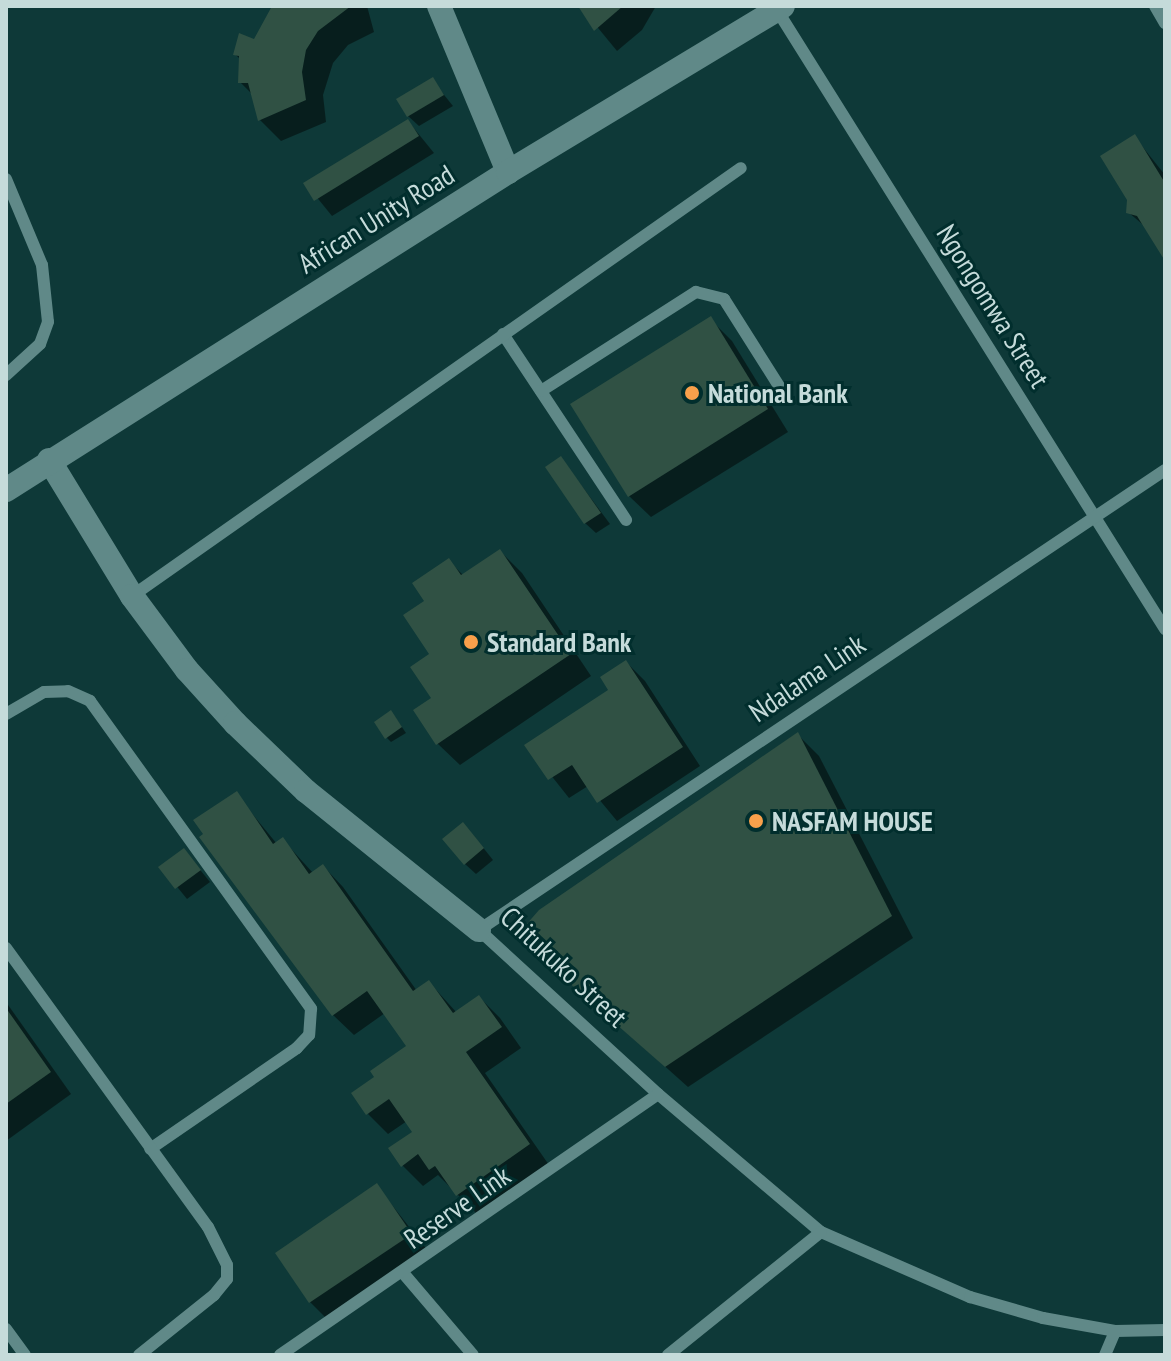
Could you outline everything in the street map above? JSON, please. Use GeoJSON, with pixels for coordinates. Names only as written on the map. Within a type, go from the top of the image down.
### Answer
{"type":"FeatureCollection","features":[{"type":"Feature","properties":{"kind":"street"},"geometry":{"type":"LineString","coordinates":[[439,6],[508,172]]}},
{"type":"Feature","properties":{"kind":"street","name":"African Unity Road"},"geometry":{"type":"LineString","coordinates":[[6,490],[508,172],[778,7]]}},
{"type":"Feature","properties":{"kind":"street","name":"Chitukuko Street"},"geometry":{"type":"LineString","coordinates":[[49,460],[132,596],[187,670],[306,791],[479,930]]}},
{"type":"Feature","properties":{"kind":"lane"},"geometry":{"type":"LineString","coordinates":[[1155,6],[1165,23]]}},
{"type":"Feature","properties":{"kind":"lane","name":"Ngongomwa Street"},"geometry":{"type":"LineString","coordinates":[[778,7],[1165,629]]}},
{"type":"Feature","properties":{"kind":"lane"},"geometry":{"type":"LineString","coordinates":[[132,596],[503,334],[676,218],[741,168]]}},
{"type":"Feature","properties":{"kind":"lane"},"geometry":{"type":"LineString","coordinates":[[6,179],[42,265],[48,322],[40,344],[6,375]]}},
{"type":"Feature","properties":{"kind":"lane"},"geometry":{"type":"LineString","coordinates":[[541,391],[696,292],[724,299],[784,394]]}},
{"type":"Feature","properties":{"kind":"lane"},"geometry":{"type":"LineString","coordinates":[[503,334],[626,520]]}},
{"type":"Feature","properties":{"kind":"lane","name":"Ndalama Link"},"geometry":{"type":"LineString","coordinates":[[479,930],[1095,514],[1165,470]]}},
{"type":"Feature","properties":{"kind":"lane"},"geometry":{"type":"LineString","coordinates":[[6,714],[44,692],[68,691],[90,701],[311,1009],[309,1035],[297,1048],[150,1149]]}},
{"type":"Feature","properties":{"kind":"lane","name":"Chitukuko Street"},"geometry":{"type":"LineString","coordinates":[[479,930],[658,1094],[821,1232],[970,1297],[1115,1331],[1165,1330]]}},
{"type":"Feature","properties":{"kind":"lane"},"geometry":{"type":"LineString","coordinates":[[6,948],[208,1227],[227,1265],[227,1279],[139,1355]]}},
{"type":"Feature","properties":{"kind":"lane","name":"Reserve Link"},"geometry":{"type":"LineString","coordinates":[[280,1355],[404,1274],[658,1094]]}},
{"type":"Feature","properties":{"kind":"lane"},"geometry":{"type":"LineString","coordinates":[[668,1355],[821,1232]]}},
{"type":"Feature","properties":{"kind":"lane"},"geometry":{"type":"LineString","coordinates":[[404,1274],[473,1355]]}},
{"type":"Feature","properties":{"kind":"lane"},"geometry":{"type":"LineString","coordinates":[[6,1329],[25,1355]]}},
{"type":"Feature","properties":{"kind":"lane"},"geometry":{"type":"LineString","coordinates":[[1105,1355],[1115,1331]]}},
{"type":"Feature","properties":{"kind":"building"},"geometry":{"type":"Polygon","coordinates":[[[272,6],[351,6],[318,31],[306,50],[302,72],[306,100],[258,121],[248,83],[238,83],[239,56],[233,55],[239,33],[254,39],[272,6]]]}},
{"type":"Feature","properties":{"kind":"building"},"geometry":{"type":"Polygon","coordinates":[[[578,6],[623,6],[594,31],[578,6]]]}},
{"type":"Feature","properties":{"kind":"building"},"geometry":{"type":"Polygon","coordinates":[[[433,77],[444,95],[407,117],[396,99],[433,77]]]}},
{"type":"Feature","properties":{"kind":"building"},"geometry":{"type":"Polygon","coordinates":[[[408,119],[419,136],[314,201],[303,183],[408,119]]]}},
{"type":"Feature","properties":{"kind":"building"},"geometry":{"type":"Polygon","coordinates":[[[1135,134],[1165,183],[1165,261],[1137,216],[1126,213],[1127,200],[1100,156],[1135,134]]]}},
{"type":"Feature","properties":{"kind":"building"},"geometry":{"type":"Polygon","coordinates":[[[711,316],[768,409],[628,497],[570,404],[711,316]]]}},
{"type":"Feature","properties":{"kind":"building"},"geometry":{"type":"Polygon","coordinates":[[[561,456],[601,513],[584,524],[545,467],[561,456]]]}},
{"type":"Feature","properties":{"kind":"building"},"geometry":{"type":"Polygon","coordinates":[[[500,549],[571,654],[436,745],[413,710],[431,698],[410,667],[429,654],[403,615],[424,601],[412,583],[449,558],[461,575],[500,549]]]}},
{"type":"Feature","properties":{"kind":"building"},"geometry":{"type":"Polygon","coordinates":[[[626,660],[683,747],[597,803],[572,765],[548,780],[524,745],[608,690],[600,677],[626,660]]]}},
{"type":"Feature","properties":{"kind":"building"},"geometry":{"type":"Polygon","coordinates":[[[391,710],[402,727],[385,739],[374,722],[391,710]]]}},
{"type":"Feature","properties":{"kind":"building","name":"NASFAM HOUSE"},"geometry":{"type":"Polygon","coordinates":[[[798,732],[892,916],[665,1067],[526,945],[525,926],[539,910],[798,732]]]}},
{"type":"Feature","properties":{"kind":"building"},"geometry":{"type":"Polygon","coordinates":[[[237,791],[273,844],[283,837],[309,874],[323,864],[413,991],[429,980],[453,1013],[479,995],[502,1027],[466,1052],[530,1144],[456,1196],[435,1166],[429,1170],[418,1154],[401,1167],[388,1148],[412,1132],[389,1099],[366,1115],[351,1093],[374,1077],[370,1071],[406,1046],[367,991],[332,1016],[199,837],[203,834],[193,820],[237,791]]]}},
{"type":"Feature","properties":{"kind":"building"},"geometry":{"type":"Polygon","coordinates":[[[463,822],[484,848],[464,865],[442,839],[463,822]]]}},
{"type":"Feature","properties":{"kind":"building"},"geometry":{"type":"Polygon","coordinates":[[[184,848],[201,870],[175,889],[158,867],[184,848]]]}},
{"type":"Feature","properties":{"kind":"building"},"geometry":{"type":"Polygon","coordinates":[[[6,1008],[51,1072],[6,1104],[6,1008]]]}},
{"type":"Feature","properties":{"kind":"building"},"geometry":{"type":"Polygon","coordinates":[[[377,1183],[412,1234],[309,1303],[275,1253],[377,1183]]]}},
{"type":"Feature","properties":{"kind":"place","name":"National Bank"},"geometry":{"type":"Point","coordinates":[692,393]}},
{"type":"Feature","properties":{"kind":"place","name":"Standard Bank"},"geometry":{"type":"Point","coordinates":[471,642]}},
{"type":"Feature","properties":{"kind":"place","name":"NASFAM HOUSE"},"geometry":{"type":"Point","coordinates":[756,821]}}]}
